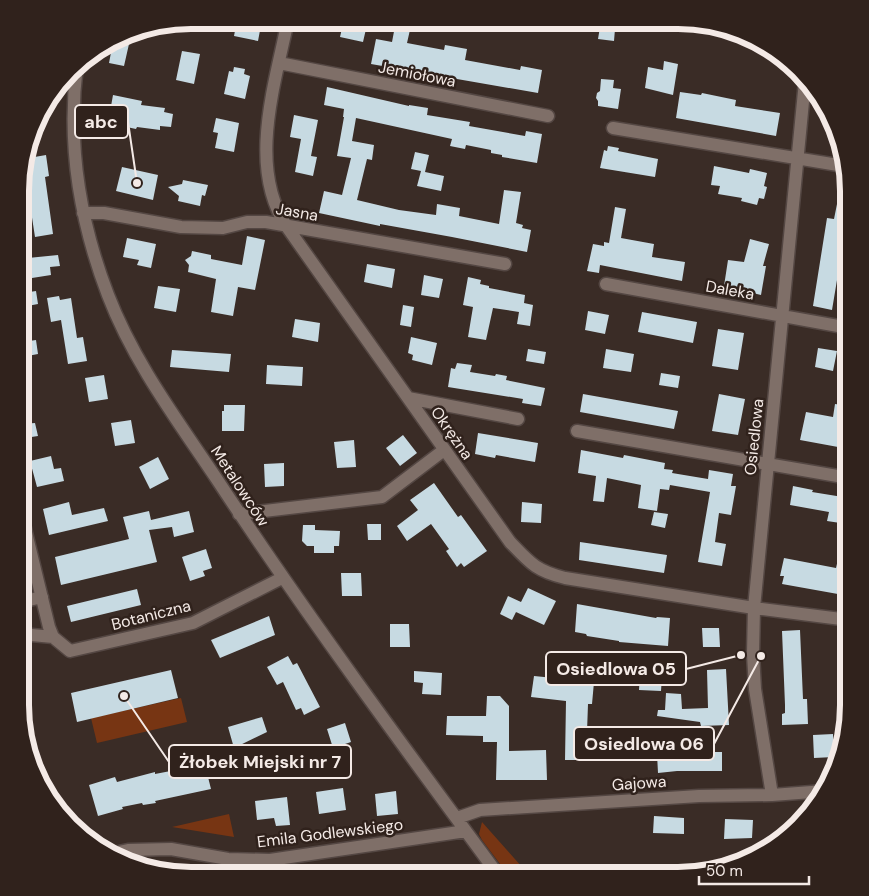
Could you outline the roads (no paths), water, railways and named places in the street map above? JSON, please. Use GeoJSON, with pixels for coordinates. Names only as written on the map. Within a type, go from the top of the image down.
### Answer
{"type":"FeatureCollection","features":[{"type":"Feature","properties":{"kind":"street","name":"Okrężna"},"geometry":{"type":"LineString","coordinates":[[286,29],[268,116],[266,158],[272,200],[279,215],[510,542],[529,562],[542,571],[572,579],[754,608],[840,619]]}},
{"type":"Feature","properties":{"kind":"street","name":"Jemiołowa"},"geometry":{"type":"LineString","coordinates":[[279,63],[548,116]]}},
{"type":"Feature","properties":{"kind":"street","name":"Metalowców"},"geometry":{"type":"LineString","coordinates":[[76,76],[72,113],[77,178],[83,213],[108,296],[138,358],[282,578],[493,867]]}},
{"type":"Feature","properties":{"kind":"street","name":"Osiedlowa"},"geometry":{"type":"LineString","coordinates":[[772,795],[755,689],[753,654],[754,608],[804,89]]}},
{"type":"Feature","properties":{"kind":"street"},"geometry":{"type":"LineString","coordinates":[[613,128],[838,165]]}},
{"type":"Feature","properties":{"kind":"street","name":"Jasna"},"geometry":{"type":"LineString","coordinates":[[83,213],[104,214],[181,227],[223,228],[247,222],[266,222],[505,264]]}},
{"type":"Feature","properties":{"kind":"street","name":"Daleka"},"geometry":{"type":"LineString","coordinates":[[606,284],[840,326]]}},
{"type":"Feature","properties":{"kind":"street"},"geometry":{"type":"LineString","coordinates":[[408,398],[518,419]]}},
{"type":"Feature","properties":{"kind":"street"},"geometry":{"type":"LineString","coordinates":[[577,431],[840,476]]}},
{"type":"Feature","properties":{"kind":"street"},"geometry":{"type":"LineString","coordinates":[[239,514],[382,497],[444,450]]}},
{"type":"Feature","properties":{"kind":"street"},"geometry":{"type":"LineString","coordinates":[[29,544],[53,636],[29,634]]}},
{"type":"Feature","properties":{"kind":"street","name":"Botaniczna"},"geometry":{"type":"LineString","coordinates":[[53,636],[70,651],[193,623],[282,578]]}},
{"type":"Feature","properties":{"kind":"street"},"geometry":{"type":"LineString","coordinates":[[29,600],[42,597]]}},
{"type":"Feature","properties":{"kind":"street","name":"Gajowa"},"geometry":{"type":"LineString","coordinates":[[456,818],[480,810],[700,796],[772,795],[815,792]]}},
{"type":"Feature","properties":{"kind":"street","name":"Emila Godlewskiego"},"geometry":{"type":"LineString","coordinates":[[120,852],[171,849],[228,859],[270,860],[466,831]]}},
{"type":"Feature","properties":{"kind":"place","name":"abc"},"geometry":{"type":"Point","coordinates":[137,183]}},
{"type":"Feature","properties":{"kind":"place","name":"Osiedlowa 05"},"geometry":{"type":"Point","coordinates":[741,655]}},
{"type":"Feature","properties":{"kind":"place","name":"Osiedlowa 06"},"geometry":{"type":"Point","coordinates":[761,656]}},
{"type":"Feature","properties":{"kind":"place","name":"Żłobek Miejski nr 7"},"geometry":{"type":"Point","coordinates":[124,696]}}]}
